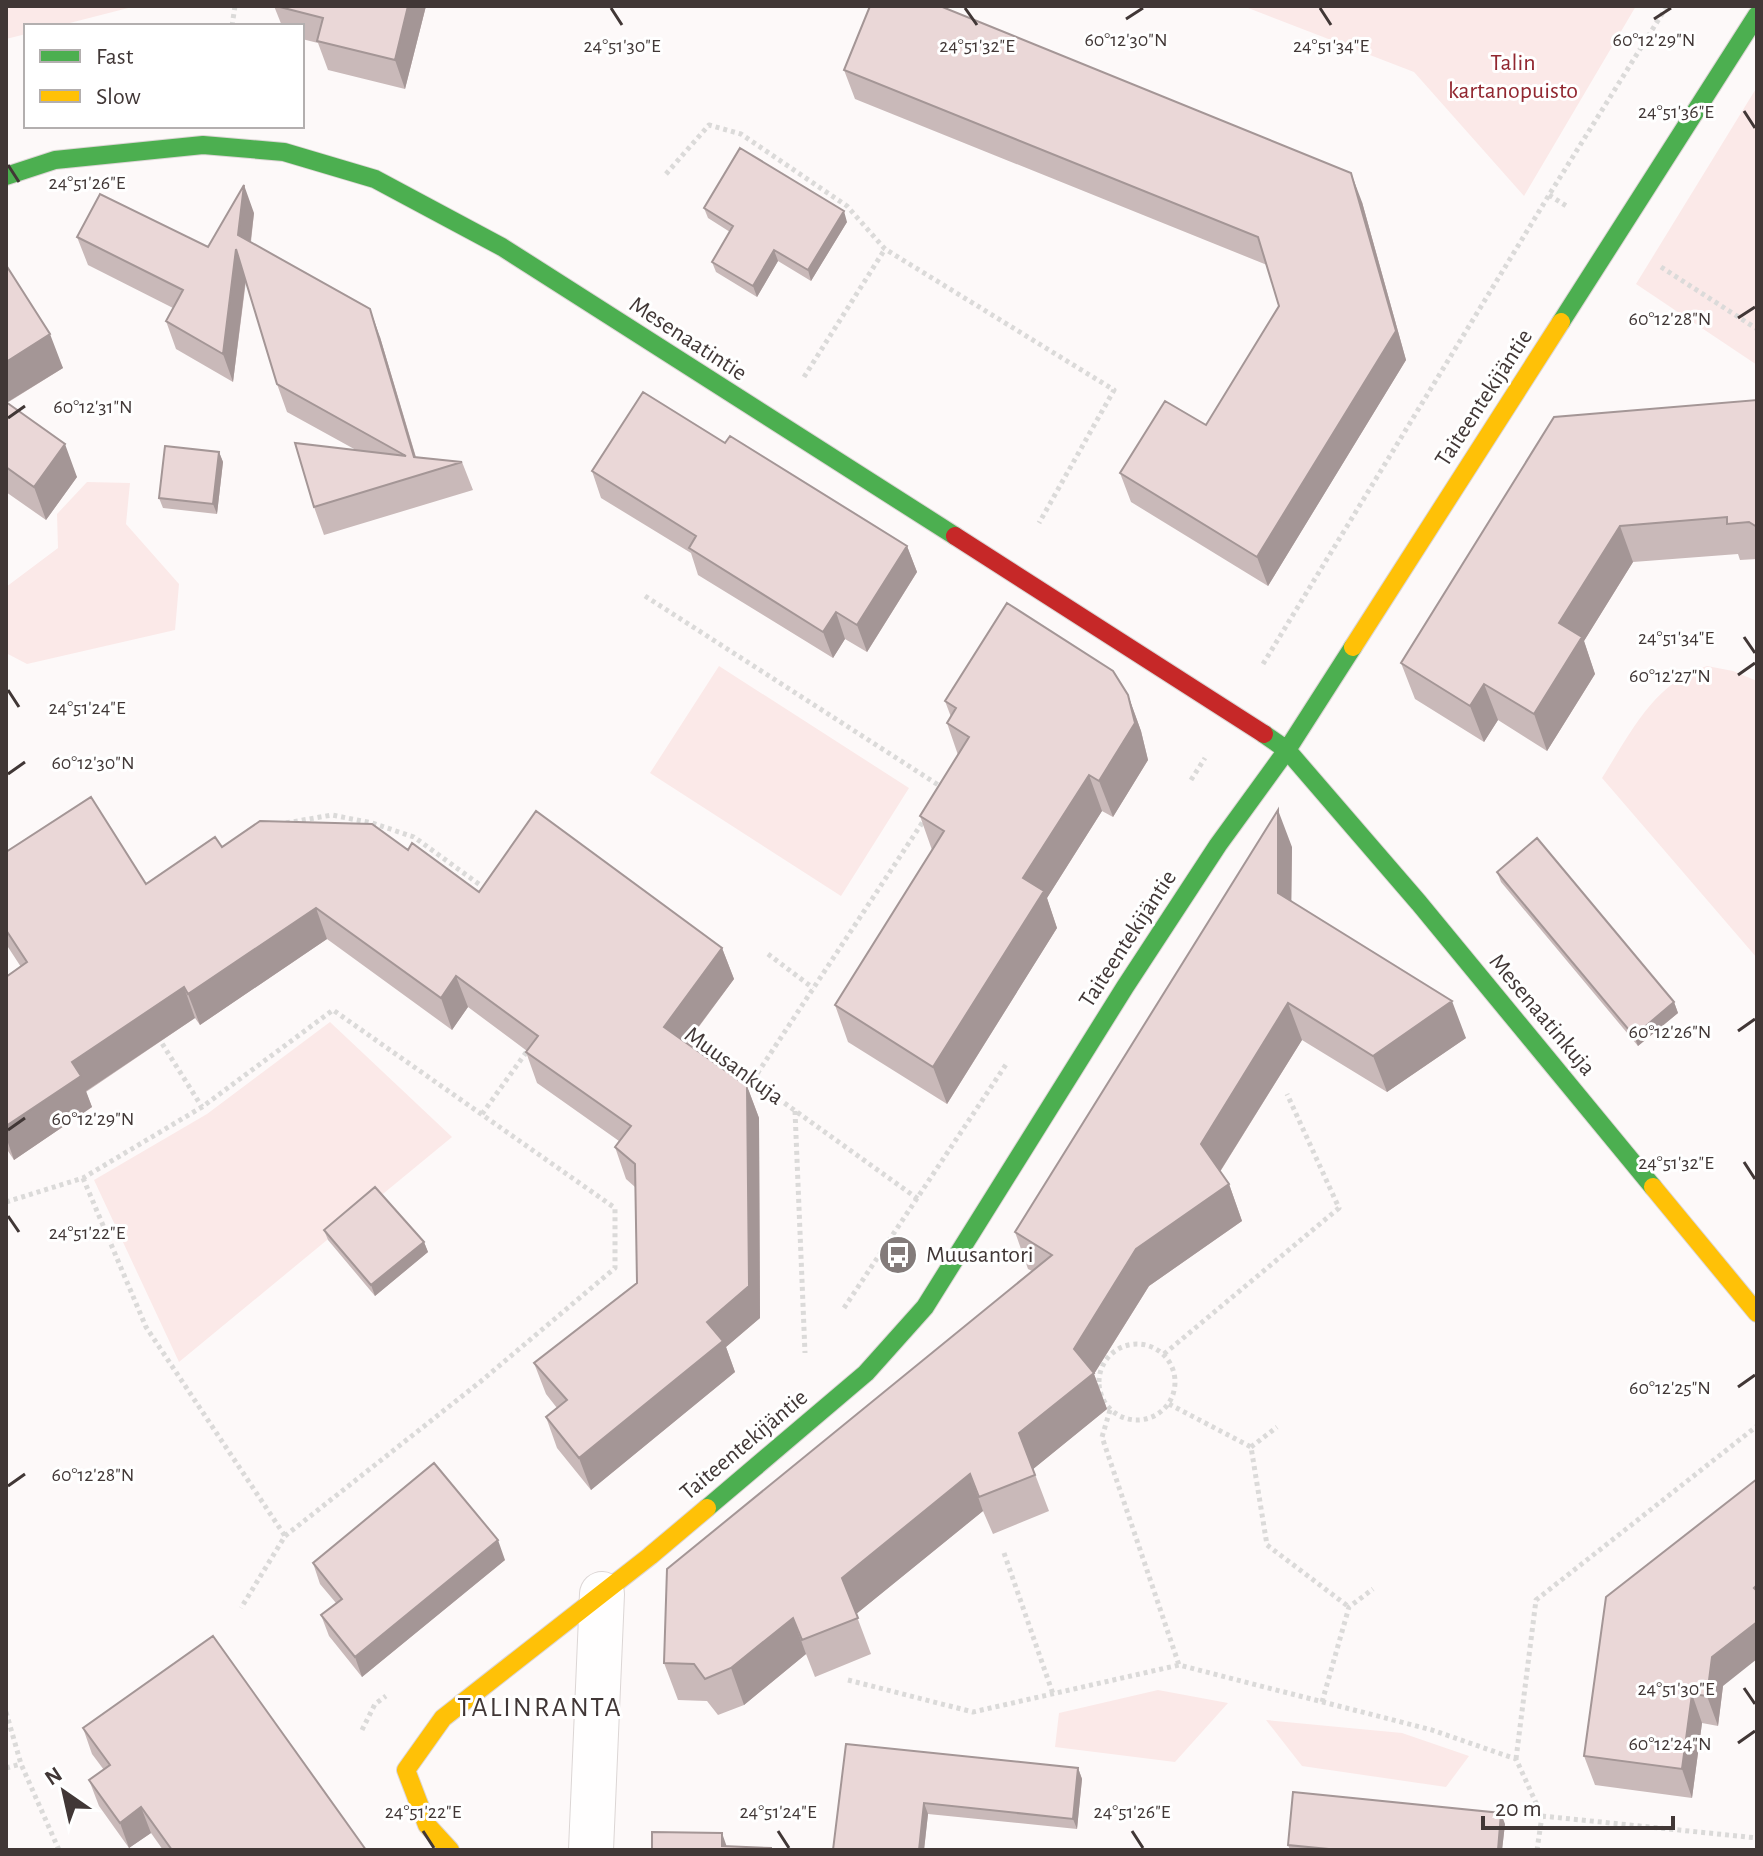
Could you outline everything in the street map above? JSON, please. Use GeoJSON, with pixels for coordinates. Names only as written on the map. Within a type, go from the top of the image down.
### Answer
{"type":"FeatureCollection","features":[{"type":"Feature","properties":{"kind":"street","name":"Taiteentekijäntie"},"geometry":{"type":"LineString","coordinates":[[450,1850],[427,1825],[406,1770],[443,1718],[650,1556],[866,1373],[925,1307],[1133,975],[1218,845],[1287,750],[1757,15]]}},
{"type":"Feature","properties":{"kind":"street","name":"Mesenaatintie"},"geometry":{"type":"LineString","coordinates":[[6,176],[55,160],[203,145],[284,152],[375,179],[502,247],[1234,712],[1287,750]]}},
{"type":"Feature","properties":{"kind":"street","name":"Mesenaatinkuja"},"geometry":{"type":"LineString","coordinates":[[1287,750],[1419,903],[1757,1313]]}},
{"type":"Feature","properties":{"kind":"street"},"geometry":{"type":"LineString","coordinates":[[591,1850],[602,1594]]}},
{"type":"Feature","properties":{"kind":"path"},"geometry":{"type":"LineString","coordinates":[[1186,788],[1667,6]]}},
{"type":"Feature","properties":{"kind":"path"},"geometry":{"type":"LineString","coordinates":[[666,174],[709,125],[741,134],[847,206],[885,249],[1114,390],[1039,524]]}},
{"type":"Feature","properties":{"kind":"path"},"geometry":{"type":"LineString","coordinates":[[797,388],[885,249]]}},
{"type":"Feature","properties":{"kind":"path"},"geometry":{"type":"LineString","coordinates":[[645,596],[944,789]]}},
{"type":"Feature","properties":{"kind":"path"},"geometry":{"type":"LineString","coordinates":[[276,827],[332,815],[372,823],[414,837],[489,891]]}},
{"type":"Feature","properties":{"kind":"path"},"geometry":{"type":"LineString","coordinates":[[753,1080],[927,815]]}},
{"type":"Feature","properties":{"kind":"path"},"geometry":{"type":"LineString","coordinates":[[768,954],[813,988]]}},
{"type":"Feature","properties":{"kind":"path"},"geometry":{"type":"LineString","coordinates":[[6,1202],[83,1178],[202,1107],[333,1010],[615,1208],[615,1268],[480,1382],[285,1536],[241,1608]]}},
{"type":"Feature","properties":{"kind":"path","name":"Muusankuja"},"geometry":{"type":"LineString","coordinates":[[678,1026],[918,1199]]}},
{"type":"Feature","properties":{"kind":"path"},"geometry":{"type":"LineString","coordinates":[[152,1027],[202,1107]]}},
{"type":"Feature","properties":{"kind":"path"},"geometry":{"type":"LineString","coordinates":[[482,1114],[536,1039]]}},
{"type":"Feature","properties":{"kind":"path"},"geometry":{"type":"LineString","coordinates":[[835,1319],[854,1295],[1013,1053]]}},
{"type":"Feature","properties":{"kind":"path"},"geometry":{"type":"LineString","coordinates":[[1164,1354],[1339,1208],[1287,1094]]}},
{"type":"Feature","properties":{"kind":"path"},"geometry":{"type":"LineString","coordinates":[[795,1110],[805,1355],[815,1343]]}},
{"type":"Feature","properties":{"kind":"path"},"geometry":{"type":"LineString","coordinates":[[83,1178],[146,1327],[285,1536]]}},
{"type":"Feature","properties":{"kind":"path"},"geometry":{"type":"LineString","coordinates":[[1130,1344],[1148,1345],[1164,1354],[1174,1369],[1176,1387],[1169,1404],[1157,1415],[1141,1421],[1124,1418],[1110,1410],[1099,1391],[1100,1369],[1113,1351],[1130,1344]]}},
{"type":"Feature","properties":{"kind":"path"},"geometry":{"type":"LineString","coordinates":[[1169,1404],[1251,1447]]}},
{"type":"Feature","properties":{"kind":"path"},"geometry":{"type":"LineString","coordinates":[[1110,1410],[1102,1437],[1179,1665]]}},
{"type":"Feature","properties":{"kind":"path"},"geometry":{"type":"LineString","coordinates":[[1537,1850],[1542,1816],[1516,1759],[1536,1600],[1757,1426]]}},
{"type":"Feature","properties":{"kind":"path"},"geometry":{"type":"LineString","coordinates":[[1251,1447],[1277,1427]]}},
{"type":"Feature","properties":{"kind":"path"},"geometry":{"type":"LineString","coordinates":[[1251,1447],[1267,1545],[1349,1607]]}},
{"type":"Feature","properties":{"kind":"path"},"geometry":{"type":"LineString","coordinates":[[1004,1553],[1053,1694]]}},
{"type":"Feature","properties":{"kind":"path"},"geometry":{"type":"LineString","coordinates":[[1322,1702],[1349,1607],[1373,1589]]}},
{"type":"Feature","properties":{"kind":"path"},"geometry":{"type":"LineString","coordinates":[[848,1680],[973,1712],[1179,1665],[1432,1730],[1516,1759]]}},
{"type":"Feature","properties":{"kind":"path"},"geometry":{"type":"LineString","coordinates":[[355,1743],[375,1704],[388,1695]]}},
{"type":"Feature","properties":{"kind":"path"},"geometry":{"type":"LineString","coordinates":[[6,1712],[21,1764],[59,1850]]}},
{"type":"Feature","properties":{"kind":"path"},"geometry":{"type":"LineString","coordinates":[[6,1768],[21,1764]]}},
{"type":"Feature","properties":{"kind":"path"},"geometry":{"type":"LineString","coordinates":[[1542,1816],[1757,1838]]}},
{"type":"Feature","properties":{"kind":"green space"},"geometry":{"type":"Polygon","coordinates":[[[6,6],[136,6],[66,24],[24,24],[24,34],[6,39],[6,6]]]}},
{"type":"Feature","properties":{"kind":"green space","name":"Talin kartanopuisto"},"geometry":{"type":"Polygon","coordinates":[[[1243,6],[1636,6],[1524,196],[1414,72],[1243,6]]]}},
{"type":"Feature","properties":{"kind":"green space"},"geometry":{"type":"Polygon","coordinates":[[[1757,87],[1757,365],[1636,284],[1757,87]]]}},
{"type":"Feature","properties":{"kind":"green space"},"geometry":{"type":"Polygon","coordinates":[[[87,482],[130,483],[126,524],[179,584],[175,630],[27,664],[6,653],[6,587],[58,548],[57,514],[87,482]]]}},
{"type":"Feature","properties":{"kind":"green space"},"geometry":{"type":"Polygon","coordinates":[[[719,666],[909,788],[841,896],[650,773],[719,666]]]}},
{"type":"Feature","properties":{"kind":"green space"},"geometry":{"type":"Polygon","coordinates":[[[1707,666],[1733,671],[1757,681],[1757,958],[1602,778],[1634,727],[1658,697],[1672,684],[1707,666]]]}},
{"type":"Feature","properties":{"kind":"green space"},"geometry":{"type":"Polygon","coordinates":[[[330,1022],[452,1137],[179,1362],[94,1180],[207,1114],[330,1022]]]}},
{"type":"Feature","properties":{"kind":"green space"},"geometry":{"type":"Polygon","coordinates":[[[1158,1690],[1228,1703],[1175,1762],[1055,1747],[1059,1713],[1158,1690]]]}},
{"type":"Feature","properties":{"kind":"green space"},"geometry":{"type":"Polygon","coordinates":[[[1266,1720],[1402,1733],[1469,1756],[1446,1787],[1302,1766],[1266,1720]]]}},
{"type":"Feature","properties":{"kind":"building"},"geometry":{"type":"Polygon","coordinates":[[[276,6],[408,6],[395,60],[317,41],[323,18],[276,6]]]}},
{"type":"Feature","properties":{"kind":"building"},"geometry":{"type":"Polygon","coordinates":[[[870,6],[940,6],[1351,173],[1396,331],[1257,557],[1120,473],[1165,401],[1206,425],[1279,306],[1258,237],[844,70],[870,6]]]}},
{"type":"Feature","properties":{"kind":"building"},"geometry":{"type":"Polygon","coordinates":[[[740,148],[844,211],[808,270],[774,250],[753,286],[712,262],[733,226],[704,208],[740,148]]]}},
{"type":"Feature","properties":{"kind":"building"},"geometry":{"type":"Polygon","coordinates":[[[244,185],[238,235],[370,309],[414,457],[462,462],[314,507],[295,443],[406,456],[277,384],[236,249],[223,354],[166,321],[183,290],[77,237],[100,194],[208,247],[244,185]]]}},
{"type":"Feature","properties":{"kind":"building"},"geometry":{"type":"Polygon","coordinates":[[[6,265],[50,334],[6,362],[6,265]]]}},
{"type":"Feature","properties":{"kind":"building"},"geometry":{"type":"Polygon","coordinates":[[[643,392],[725,443],[730,436],[907,546],[857,625],[836,612],[823,632],[689,548],[696,536],[592,471],[643,392]]]}},
{"type":"Feature","properties":{"kind":"building"},"geometry":{"type":"Polygon","coordinates":[[[1757,400],[1757,527],[1749,522],[1727,524],[1727,517],[1620,526],[1559,623],[1582,637],[1534,714],[1484,684],[1470,706],[1401,663],[1554,417],[1757,400]]]}},
{"type":"Feature","properties":{"kind":"building"},"geometry":{"type":"Polygon","coordinates":[[[6,402],[65,444],[34,487],[6,467],[6,402]]]}},
{"type":"Feature","properties":{"kind":"building"},"geometry":{"type":"Polygon","coordinates":[[[165,446],[219,452],[213,504],[159,498],[165,446]]]}},
{"type":"Feature","properties":{"kind":"building"},"geometry":{"type":"Polygon","coordinates":[[[1007,603],[1113,671],[1128,695],[1135,723],[1099,781],[1089,775],[1023,878],[1044,891],[933,1067],[835,1005],[944,831],[920,816],[969,737],[947,723],[956,708],[945,701],[1007,603]]]}},
{"type":"Feature","properties":{"kind":"building"},"geometry":{"type":"Polygon","coordinates":[[[91,797],[146,884],[215,837],[222,847],[260,821],[372,824],[408,850],[412,843],[479,892],[536,811],[722,948],[664,1027],[747,1086],[749,1286],[707,1322],[723,1341],[579,1458],[546,1417],[567,1400],[534,1363],[637,1283],[635,1164],[615,1147],[631,1126],[526,1052],[538,1036],[456,976],[441,998],[316,908],[188,994],[184,987],[72,1062],[81,1076],[6,1126],[6,977],[27,962],[6,930],[6,852],[91,797]]]}},
{"type":"Feature","properties":{"kind":"building"},"geometry":{"type":"Polygon","coordinates":[[[1278,810],[1278,893],[1452,1001],[1373,1056],[1288,1003],[1201,1144],[1229,1184],[1136,1249],[1074,1349],[1094,1373],[1019,1433],[1035,1475],[979,1497],[970,1474],[842,1578],[858,1618],[802,1640],[793,1618],[731,1668],[705,1679],[694,1664],[664,1663],[667,1569],[1052,1255],[1015,1232],[1278,810]]]}},
{"type":"Feature","properties":{"kind":"building"},"geometry":{"type":"Polygon","coordinates":[[[1537,838],[1674,1002],[1634,1036],[1497,872],[1537,838]]]}},
{"type":"Feature","properties":{"kind":"building"},"geometry":{"type":"Polygon","coordinates":[[[375,1187],[424,1242],[371,1285],[324,1230],[375,1187]]]}},
{"type":"Feature","properties":{"kind":"building"},"geometry":{"type":"Polygon","coordinates":[[[434,1463],[498,1540],[355,1657],[321,1615],[342,1599],[313,1563],[434,1463]]]}},
{"type":"Feature","properties":{"kind":"building"},"geometry":{"type":"Polygon","coordinates":[[[1757,1479],[1757,1585],[1754,1588],[1757,1591],[1757,1622],[1712,1657],[1707,1696],[1692,1694],[1682,1769],[1584,1756],[1606,1597],[1757,1479]]]}},
{"type":"Feature","properties":{"kind":"building"},"geometry":{"type":"Polygon","coordinates":[[[213,1636],[366,1850],[172,1850],[141,1807],[120,1823],[89,1780],[110,1765],[83,1728],[213,1636]]]}},
{"type":"Feature","properties":{"kind":"building"},"geometry":{"type":"Polygon","coordinates":[[[846,1744],[1078,1768],[1073,1819],[924,1803],[919,1850],[833,1850],[846,1744]]]}},
{"type":"Feature","properties":{"kind":"building"},"geometry":{"type":"Polygon","coordinates":[[[1293,1792],[1501,1813],[1498,1850],[1339,1850],[1288,1845],[1293,1792]]]}},
{"type":"Feature","properties":{"kind":"building"},"geometry":{"type":"Polygon","coordinates":[[[652,1832],[722,1833],[722,1846],[771,1850],[652,1850],[652,1832]]]}},
{"type":"Feature","properties":{"kind":"traffic: fast"},"geometry":{"type":"LineString","coordinates":[[1561,322],[1757,15]]}},
{"type":"Feature","properties":{"kind":"traffic: fast"},"geometry":{"type":"LineString","coordinates":[[6,176],[55,160],[203,145],[284,152],[375,179],[502,247],[955,536]]}},
{"type":"Feature","properties":{"kind":"traffic: fast"},"geometry":{"type":"LineString","coordinates":[[707,1508],[866,1373],[925,1307],[1125,987],[1218,845],[1287,750],[1353,647]]}},
{"type":"Feature","properties":{"kind":"traffic: fast"},"geometry":{"type":"LineString","coordinates":[[1264,734],[1287,750],[1419,903],[1653,1187]]}},
{"type":"Feature","properties":{"kind":"traffic: slow"},"geometry":{"type":"LineString","coordinates":[[1353,647],[1561,322]]}},
{"type":"Feature","properties":{"kind":"traffic: slow"},"geometry":{"type":"LineString","coordinates":[[1653,1187],[1757,1313]]}},
{"type":"Feature","properties":{"kind":"traffic: slow"},"geometry":{"type":"LineString","coordinates":[[450,1850],[427,1825],[406,1770],[443,1718],[707,1508]]}},
{"type":"Feature","properties":{"kind":"traffic: jam"},"geometry":{"type":"LineString","coordinates":[[955,536],[1264,734]]}},
{"type":"Feature","properties":{"kind":"place","name":"Muusantori"},"geometry":{"type":"Point","coordinates":[898,1255]}},
{"type":"Feature","properties":{"kind":"district","name":"TALINRANTA"},"geometry":{"type":"Point","coordinates":[540,1708]}}]}
